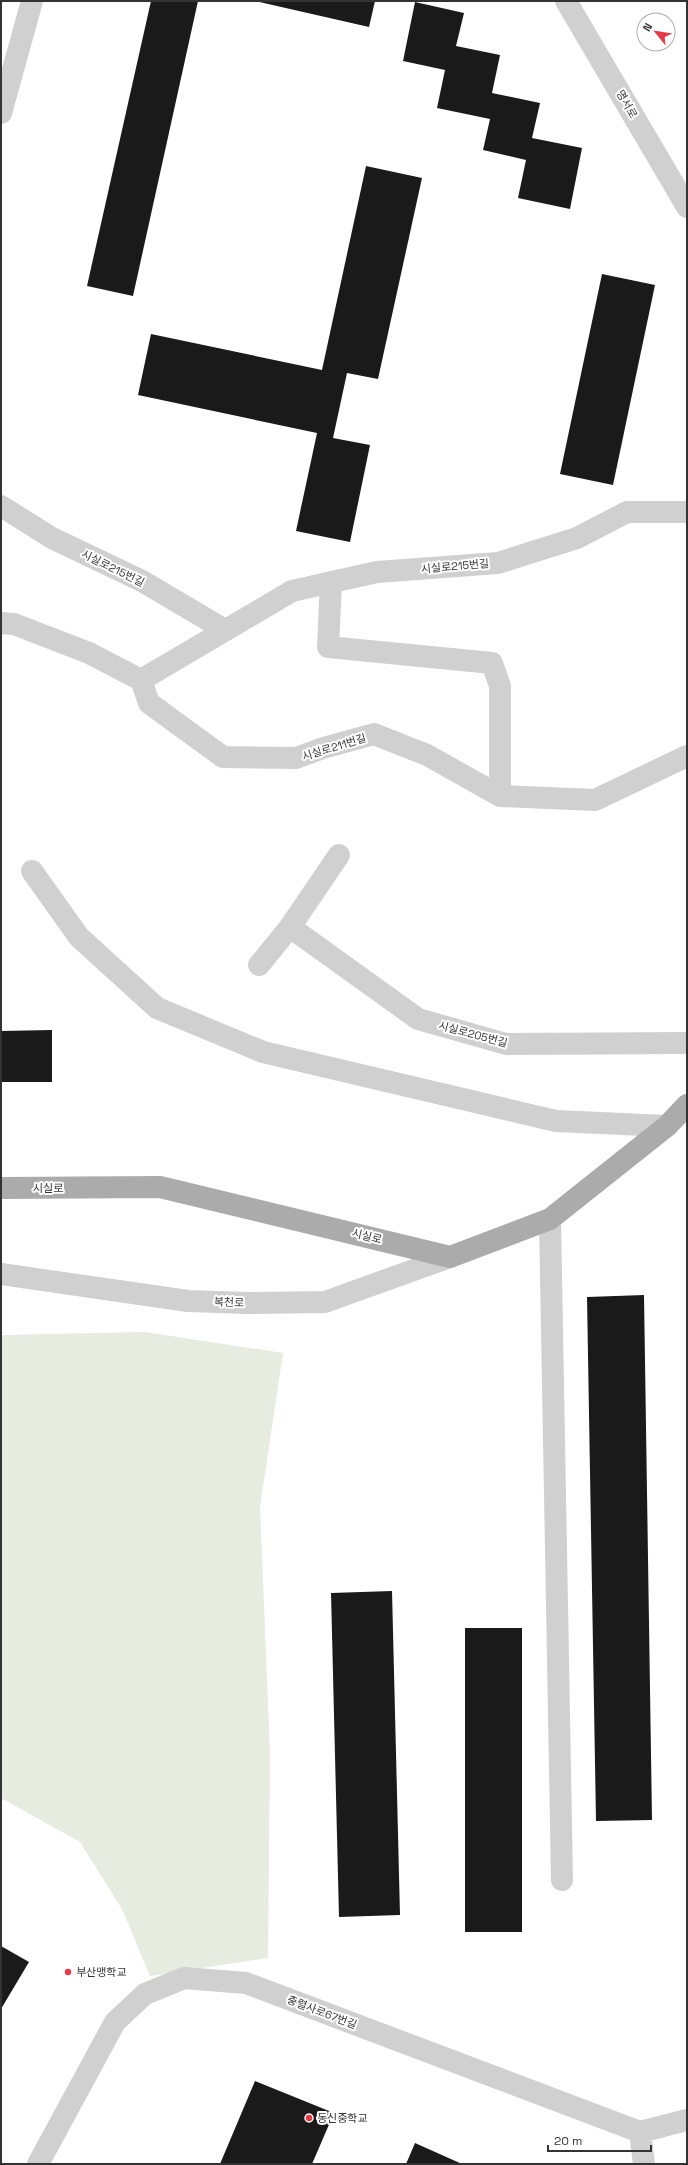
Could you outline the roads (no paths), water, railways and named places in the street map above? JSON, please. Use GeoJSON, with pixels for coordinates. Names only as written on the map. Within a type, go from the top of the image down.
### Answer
{"type":"FeatureCollection","features":[{"type":"Feature","properties":{"kind":"main road"},"geometry":{"type":"LineString","coordinates":[[450,1257],[550,1219],[667,1126],[687,1104]]}},
{"type":"Feature","properties":{"kind":"main road","name":"시실로"},"geometry":{"type":"LineString","coordinates":[[1,1188],[160,1187],[450,1257]]}},
{"type":"Feature","properties":{"kind":"street"},"geometry":{"type":"LineString","coordinates":[[1,113],[32,1]]}},
{"type":"Feature","properties":{"kind":"street","name":"명서로"},"geometry":{"type":"LineString","coordinates":[[566,1],[687,207]]}},
{"type":"Feature","properties":{"kind":"street","name":"시실로215번길"},"geometry":{"type":"LineString","coordinates":[[1,506],[52,538],[142,581],[225,630]]}},
{"type":"Feature","properties":{"kind":"street","name":"시실로215번길"},"geometry":{"type":"LineString","coordinates":[[141,680],[292,591],[377,572],[498,562],[577,538],[628,512],[687,512]]}},
{"type":"Feature","properties":{"kind":"street"},"geometry":{"type":"LineString","coordinates":[[331,582],[328,647],[492,663],[500,686],[500,796]]}},
{"type":"Feature","properties":{"kind":"street"},"geometry":{"type":"LineString","coordinates":[[1,623],[14,624],[89,653],[141,680]]}},
{"type":"Feature","properties":{"kind":"street","name":"시실로211번길"},"geometry":{"type":"LineString","coordinates":[[141,680],[149,703],[223,757],[296,758],[324,748],[374,734],[427,755],[500,796],[595,800],[687,756]]}},
{"type":"Feature","properties":{"kind":"street"},"geometry":{"type":"LineString","coordinates":[[259,965],[290,927],[339,855]]}},
{"type":"Feature","properties":{"kind":"street"},"geometry":{"type":"LineString","coordinates":[[32,871],[79,938],[157,1008],[263,1052],[556,1121],[667,1126]]}},
{"type":"Feature","properties":{"kind":"street","name":"시실로205번길"},"geometry":{"type":"LineString","coordinates":[[290,927],[418,1019],[506,1044],[687,1043]]}},
{"type":"Feature","properties":{"kind":"street"},"geometry":{"type":"LineString","coordinates":[[550,1219],[562,1880]]}},
{"type":"Feature","properties":{"kind":"street","name":"복천로"},"geometry":{"type":"LineString","coordinates":[[1,1274],[188,1301],[248,1303],[325,1302],[450,1257]]}},
{"type":"Feature","properties":{"kind":"street","name":"충렬사로67번길"},"geometry":{"type":"LineString","coordinates":[[38,2164],[115,2022],[145,1994],[184,1978],[246,1983],[640,2132]]}},
{"type":"Feature","properties":{"kind":"street"},"geometry":{"type":"LineString","coordinates":[[644,2164],[640,2132],[687,2120]]}},
{"type":"Feature","properties":{"kind":"place","name":"부산맹학교"},"geometry":{"type":"Point","coordinates":[68,1972]}},
{"type":"Feature","properties":{"kind":"place","name":"동신중학교"},"geometry":{"type":"Point","coordinates":[309,2118]}}]}
